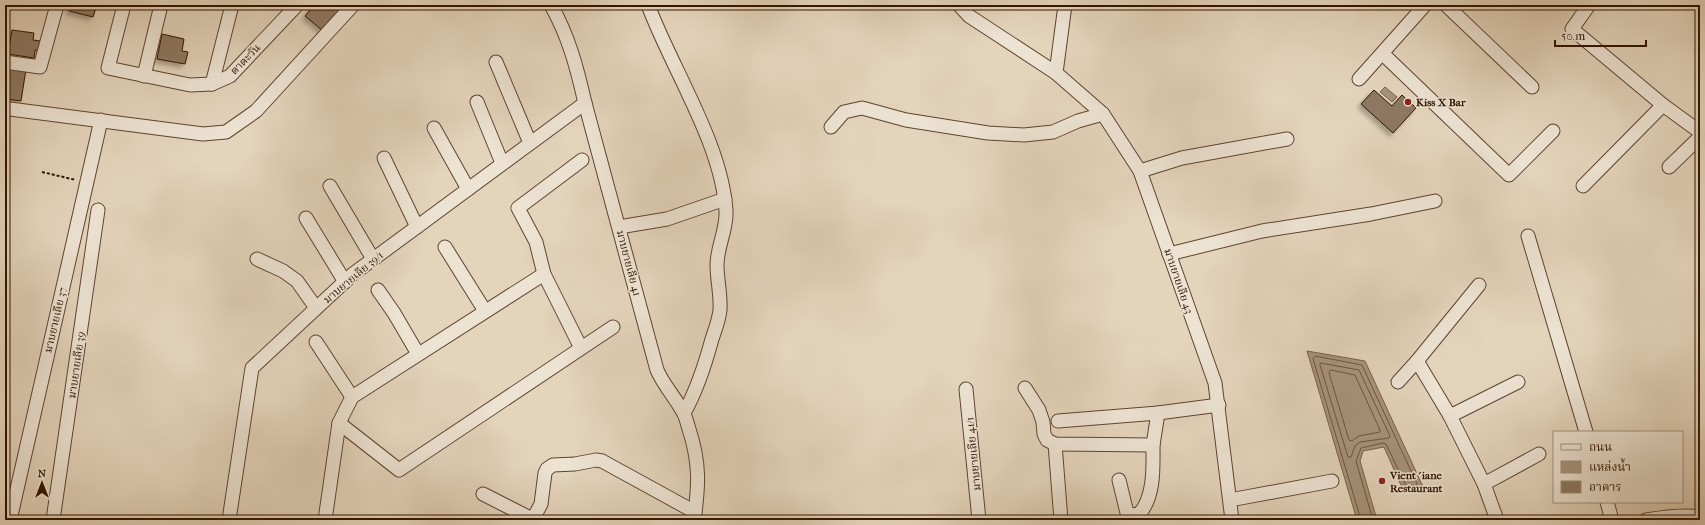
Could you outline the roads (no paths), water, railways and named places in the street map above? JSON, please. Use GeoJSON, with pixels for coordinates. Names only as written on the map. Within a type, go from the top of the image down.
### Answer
{"type":"FeatureCollection","features":[{"type":"Feature","properties":{"kind":"street"},"geometry":{"type":"LineString","coordinates":[[5,62],[40,67],[57,5]]}},
{"type":"Feature","properties":{"kind":"street","name":"ตาตะวัน"},"geometry":{"type":"LineString","coordinates":[[124,5],[108,68],[190,85],[212,84],[230,76],[297,5]]}},
{"type":"Feature","properties":{"kind":"street"},"geometry":{"type":"LineString","coordinates":[[144,76],[161,5]]}},
{"type":"Feature","properties":{"kind":"street"},"geometry":{"type":"LineString","coordinates":[[212,84],[232,5]]}},
{"type":"Feature","properties":{"kind":"street"},"geometry":{"type":"LineString","coordinates":[[10,109],[202,134],[226,132],[256,110],[353,5]]}},
{"type":"Feature","properties":{"kind":"street","name":"มาบยายเลีย 41"},"geometry":{"type":"LineString","coordinates":[[551,5],[563,26],[576,64],[585,103],[657,370],[663,382],[684,413],[697,460],[695,516]]}},
{"type":"Feature","properties":{"kind":"street"},"geometry":{"type":"LineString","coordinates":[[648,5],[704,131],[716,164],[725,199],[726,213],[724,234],[716,258],[716,276],[720,298],[720,311],[708,353],[693,396],[684,413]]}},
{"type":"Feature","properties":{"kind":"street","name":"มาบยายเลีย 43"},"geometry":{"type":"LineString","coordinates":[[959,5],[969,16],[1056,73],[1104,114],[1140,171],[1215,383],[1219,405],[1232,520]]}},
{"type":"Feature","properties":{"kind":"street"},"geometry":{"type":"LineString","coordinates":[[1056,73],[1065,5]]}},
{"type":"Feature","properties":{"kind":"street"},"geometry":{"type":"LineString","coordinates":[[1359,79],[1383,54],[1425,5]]}},
{"type":"Feature","properties":{"kind":"street"},"geometry":{"type":"LineString","coordinates":[[1446,5],[1532,87]]}},
{"type":"Feature","properties":{"kind":"street"},"geometry":{"type":"LineString","coordinates":[[1589,5],[1572,29],[1663,105],[1700,132]]}},
{"type":"Feature","properties":{"kind":"street"},"geometry":{"type":"LineString","coordinates":[[1383,54],[1509,175],[1553,132]]}},
{"type":"Feature","properties":{"kind":"street"},"geometry":{"type":"LineString","coordinates":[[496,62],[530,143]]}},
{"type":"Feature","properties":{"kind":"street"},"geometry":{"type":"LineString","coordinates":[[476,102],[502,163]]}},
{"type":"Feature","properties":{"kind":"street","name":"มาบยายเลีย 39/1"},"geometry":{"type":"LineString","coordinates":[[230,520],[252,368],[316,308],[373,259],[585,103]]}},
{"type":"Feature","properties":{"kind":"street"},"geometry":{"type":"LineString","coordinates":[[1583,186],[1663,105]]}},
{"type":"Feature","properties":{"kind":"street"},"geometry":{"type":"LineString","coordinates":[[831,127],[844,112],[862,108],[906,120],[988,133],[1024,136],[1053,132],[1078,121],[1104,114]]}},
{"type":"Feature","properties":{"kind":"street","name":"มาบยายเลีย 37"},"geometry":{"type":"LineString","coordinates":[[10,520],[101,120]]}},
{"type":"Feature","properties":{"kind":"street"},"geometry":{"type":"LineString","coordinates":[[434,128],[468,189]]}},
{"type":"Feature","properties":{"kind":"street"},"geometry":{"type":"LineString","coordinates":[[1670,167],[1700,137]]}},
{"type":"Feature","properties":{"kind":"street"},"geometry":{"type":"LineString","coordinates":[[1140,171],[1182,158],[1287,138]]}},
{"type":"Feature","properties":{"kind":"street"},"geometry":{"type":"LineString","coordinates":[[384,158],[417,226]]}},
{"type":"Feature","properties":{"kind":"street"},"geometry":{"type":"LineString","coordinates":[[581,348],[544,274],[536,242],[518,208],[582,160]]}},
{"type":"Feature","properties":{"kind":"street"},"geometry":{"type":"LineString","coordinates":[[330,186],[373,259]]}},
{"type":"Feature","properties":{"kind":"street"},"geometry":{"type":"LineString","coordinates":[[619,227],[667,219],[725,199]]}},
{"type":"Feature","properties":{"kind":"street"},"geometry":{"type":"LineString","coordinates":[[1169,254],[1262,231],[1371,214],[1435,200]]}},
{"type":"Feature","properties":{"kind":"street","name":"มาบยายเลีย 39"},"geometry":{"type":"LineString","coordinates":[[54,520],[98,210]]}},
{"type":"Feature","properties":{"kind":"street"},"geometry":{"type":"LineString","coordinates":[[306,218],[345,282]]}},
{"type":"Feature","properties":{"kind":"street"},"geometry":{"type":"LineString","coordinates":[[1528,236],[1586,431]]}},
{"type":"Feature","properties":{"kind":"street"},"geometry":{"type":"LineString","coordinates":[[445,247],[485,310]]}},
{"type":"Feature","properties":{"kind":"street"},"geometry":{"type":"LineString","coordinates":[[257,258],[283,271],[297,281],[316,308]]}},
{"type":"Feature","properties":{"kind":"street"},"geometry":{"type":"LineString","coordinates":[[325,520],[339,424],[352,397],[485,310],[544,274]]}},
{"type":"Feature","properties":{"kind":"street"},"geometry":{"type":"LineString","coordinates":[[1398,382],[1479,285]]}},
{"type":"Feature","properties":{"kind":"street"},"geometry":{"type":"LineString","coordinates":[[378,290],[394,313],[418,354]]}},
{"type":"Feature","properties":{"kind":"street"},"geometry":{"type":"LineString","coordinates":[[339,424],[399,470],[613,327]]}},
{"type":"Feature","properties":{"kind":"street"},"geometry":{"type":"LineString","coordinates":[[316,342],[352,397]]}},
{"type":"Feature","properties":{"kind":"street"},"geometry":{"type":"LineString","coordinates":[[1417,361],[1450,416],[1484,484],[1497,520]]}},
{"type":"Feature","properties":{"kind":"street"},"geometry":{"type":"LineString","coordinates":[[1450,416],[1518,382]]}},
{"type":"Feature","properties":{"kind":"street"},"geometry":{"type":"LineString","coordinates":[[1025,388],[1039,410],[1043,422],[1044,434],[1047,440],[1055,444],[1153,445]]}},
{"type":"Feature","properties":{"kind":"street","name":"มาบยายเลีย 41/1"},"geometry":{"type":"LineString","coordinates":[[966,389],[979,520]]}},
{"type":"Feature","properties":{"kind":"street"},"geometry":{"type":"LineString","coordinates":[[1058,422],[1158,413],[1219,405]]}},
{"type":"Feature","properties":{"kind":"street"},"geometry":{"type":"LineString","coordinates":[[1120,480],[1127,512],[1132,515],[1139,514],[1145,505],[1150,489],[1153,445],[1158,413]]}},
{"type":"Feature","properties":{"kind":"street"},"geometry":{"type":"LineString","coordinates":[[1055,444],[1061,520]]}},
{"type":"Feature","properties":{"kind":"street"},"geometry":{"type":"LineString","coordinates":[[1484,484],[1539,454]]}},
{"type":"Feature","properties":{"kind":"street"},"geometry":{"type":"LineString","coordinates":[[483,494],[533,520],[541,504],[545,473],[547,469],[553,465],[576,464],[596,460],[602,461],[695,516]]}},
{"type":"Feature","properties":{"kind":"street"},"geometry":{"type":"LineString","coordinates":[[1230,500],[1332,481]]}},
{"type":"Feature","properties":{"kind":"street"},"geometry":{"type":"LineString","coordinates":[[1607,503],[1612,520]]}},
{"type":"Feature","properties":{"kind":"street"},"geometry":{"type":"LineString","coordinates":[[1646,520],[1698,513]]}},
{"type":"Feature","properties":{"kind":"water"},"geometry":{"type":"Polygon","coordinates":[[[1385,87],[1397,97],[1392,102],[1380,92],[1385,87]]]}},
{"type":"Feature","properties":{"kind":"water"},"geometry":{"type":"Polygon","coordinates":[[[1307,351],[1365,361],[1424,489],[1404,492],[1384,447],[1363,451],[1360,461],[1377,520],[1357,520],[1307,351]]]}},
{"type":"Feature","properties":{"kind":"place","name":"Kiss X Bar"},"geometry":{"type":"Point","coordinates":[1408,102]}},
{"type":"Feature","properties":{"kind":"place","name":"Vient´iane Restaurant"},"geometry":{"type":"Point","coordinates":[1382,481]}}]}
